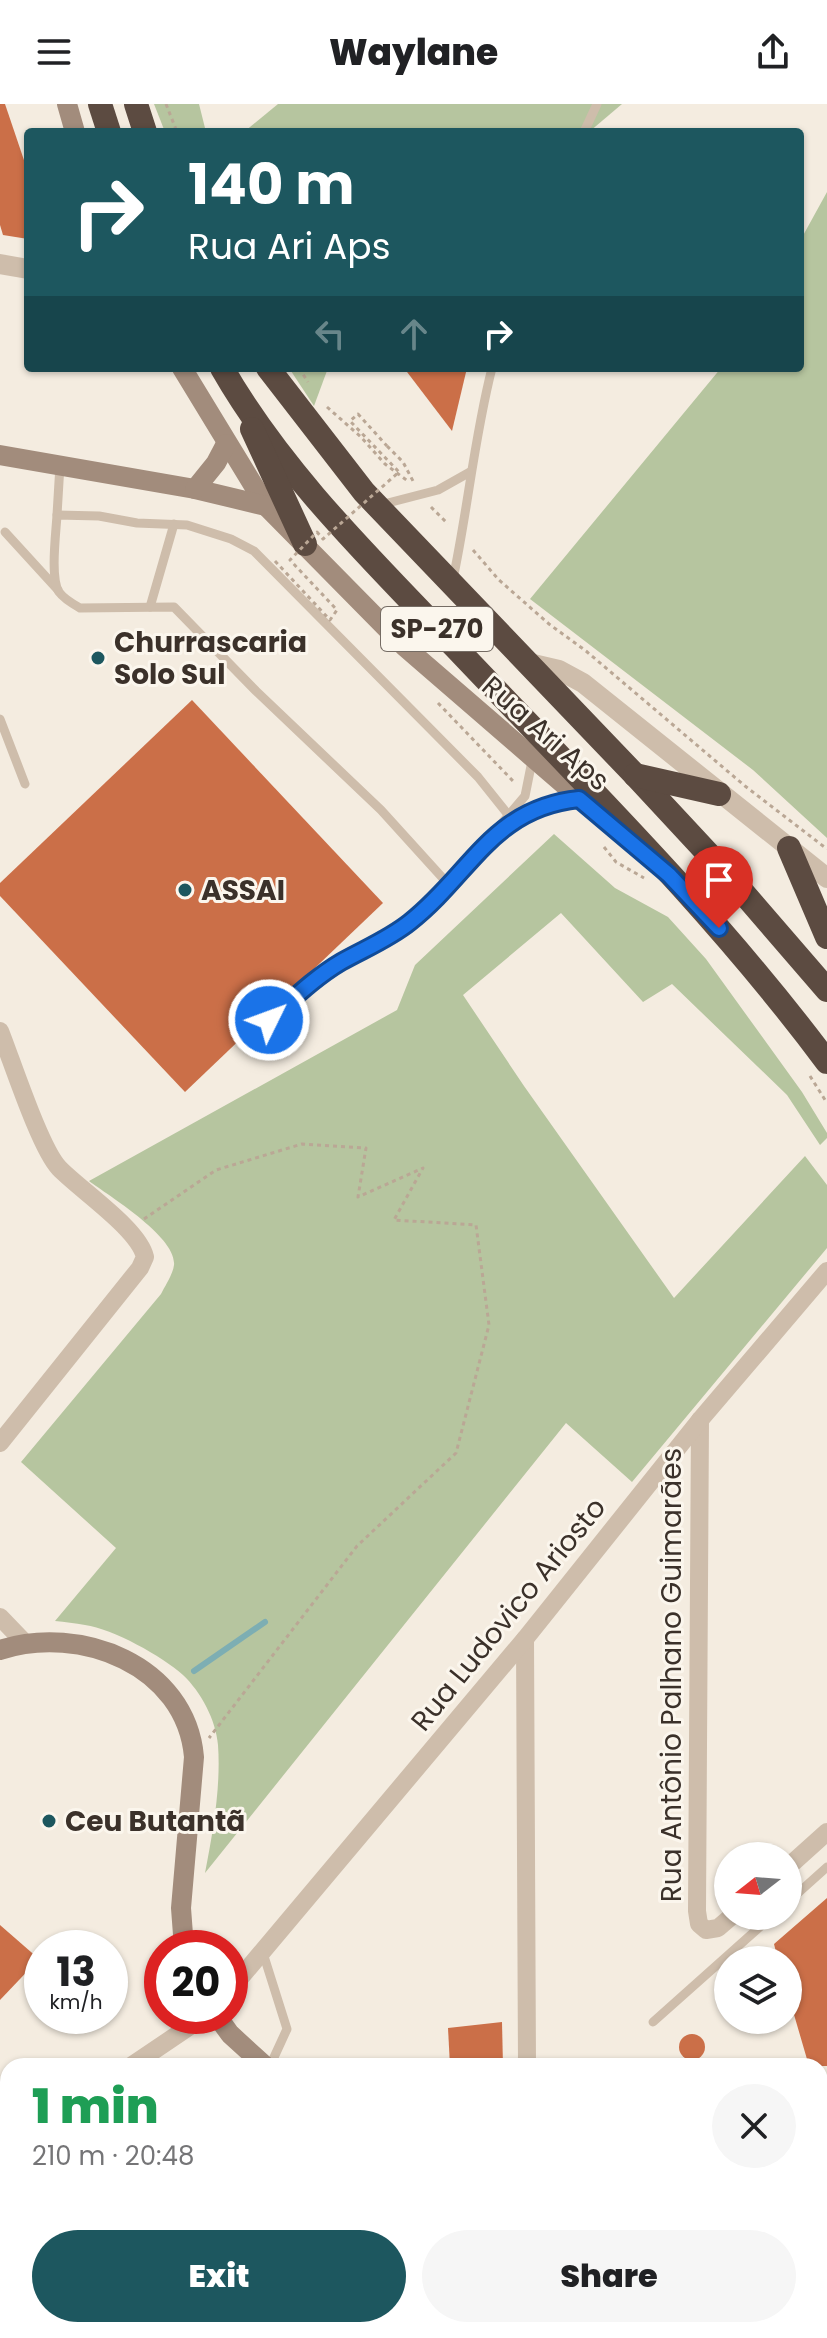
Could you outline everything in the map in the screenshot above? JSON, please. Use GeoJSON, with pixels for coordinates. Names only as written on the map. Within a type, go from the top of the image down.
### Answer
{"type":"FeatureCollection","features":[{"type":"Feature","properties":{"kind":"highway"},"geometry":{"type":"LineString","coordinates":[[100,104],[108,128]]}},
{"type":"Feature","properties":{"kind":"highway"},"geometry":{"type":"LineString","coordinates":[[136,104],[144,128]]}},
{"type":"Feature","properties":{"kind":"highway","name":"SP-270"},"geometry":{"type":"LineString","coordinates":[[224,372],[294,470],[360,548],[659,878],[735,945],[816,1066]]}},
{"type":"Feature","properties":{"kind":"highway","name":"SP-270"},"geometry":{"type":"LineString","coordinates":[[271,372],[364,492],[635,775],[727,874],[827,990]]}},
{"type":"Feature","properties":{"kind":"highway"},"geometry":{"type":"LineString","coordinates":[[237,393],[268,470],[305,544]]}},
{"type":"Feature","properties":{"kind":"highway"},"geometry":{"type":"LineString","coordinates":[[635,775],[719,794]]}},
{"type":"Feature","properties":{"kind":"highway"},"geometry":{"type":"LineString","coordinates":[[789,848],[827,937]]}},
{"type":"Feature","properties":{"kind":"main road"},"geometry":{"type":"LineString","coordinates":[[67,104],[74,128]]}},
{"type":"Feature","properties":{"kind":"main road","name":"Rua Ari Aps"},"geometry":{"type":"LineString","coordinates":[[184,372],[266,506],[405,647],[533,757],[659,878]]}},
{"type":"Feature","properties":{"kind":"main road"},"geometry":{"type":"LineString","coordinates":[[195,489],[216,463],[226,444]]}},
{"type":"Feature","properties":{"kind":"main road"},"geometry":{"type":"LineString","coordinates":[[0,455],[195,489],[266,506]]}},
{"type":"Feature","properties":{"kind":"main road"},"geometry":{"type":"LineString","coordinates":[[0,1650],[25,1643],[88,1646],[109,1652],[132,1663],[165,1690],[180,1709],[193,1738],[194,1757],[181,1908],[183,1930]]}},
{"type":"Feature","properties":{"kind":"main road"},"geometry":{"type":"LineString","coordinates":[[233,2034],[255,2058]]}},
{"type":"Feature","properties":{"kind":"street"},"geometry":{"type":"LineString","coordinates":[[0,264],[24,268]]}},
{"type":"Feature","properties":{"kind":"street"},"geometry":{"type":"LineString","coordinates":[[529,663],[559,670],[583,683],[827,878]]}},
{"type":"Feature","properties":{"kind":"street"},"geometry":{"type":"LineString","coordinates":[[0,1031],[9,1078],[56,1165],[127,1230],[143,1249],[145,1257],[140,1268],[0,1443]]}},
{"type":"Feature","properties":{"kind":"street","name":"Rua Ludovico Ariosto"},"geometry":{"type":"LineString","coordinates":[[248,1969],[525,1639],[700,1420],[827,1271]]}},
{"type":"Feature","properties":{"kind":"street","name":"Rua Antônio Palhano Guimarães"},"geometry":{"type":"LineString","coordinates":[[700,1420],[697,1911],[702,1928],[714,1929]]}},
{"type":"Feature","properties":{"kind":"street"},"geometry":{"type":"LineString","coordinates":[[0,1617],[25,1643]]}},
{"type":"Feature","properties":{"kind":"street"},"geometry":{"type":"LineString","coordinates":[[525,1639],[527,2058]]}},
{"type":"Feature","properties":{"kind":"street"},"geometry":{"type":"LineString","coordinates":[[802,1854],[827,1832]]}},
{"type":"Feature","properties":{"kind":"street"},"geometry":{"type":"LineString","coordinates":[[143,2058],[178,2034]]}},
{"type":"Feature","properties":{"kind":"lane"},"geometry":{"type":"LineString","coordinates":[[586,128],[597,104]]}},
{"type":"Feature","properties":{"kind":"lane"},"geometry":{"type":"LineString","coordinates":[[452,582],[462,537],[470,472],[491,372]]}},
{"type":"Feature","properties":{"kind":"lane"},"geometry":{"type":"LineString","coordinates":[[58,590],[55,573],[60,465]]}},
{"type":"Feature","properties":{"kind":"lane"},"geometry":{"type":"LineString","coordinates":[[378,505],[456,482],[470,472]]}},
{"type":"Feature","properties":{"kind":"lane"},"geometry":{"type":"LineString","coordinates":[[57,515],[174,524],[231,539],[254,551],[468,766],[512,819]]}},
{"type":"Feature","properties":{"kind":"lane"},"geometry":{"type":"LineString","coordinates":[[150,607],[174,524]]}},
{"type":"Feature","properties":{"kind":"lane"},"geometry":{"type":"LineString","coordinates":[[5,532],[58,590],[80,608],[174,607],[256,691],[381,810],[449,885]]}},
{"type":"Feature","properties":{"kind":"lane"},"geometry":{"type":"LineString","coordinates":[[0,719],[25,784]]}},
{"type":"Feature","properties":{"kind":"lane"},"geometry":{"type":"LineString","coordinates":[[269,1020],[311,982],[410,922],[449,885],[475,854],[512,819],[527,793],[533,757]]}},
{"type":"Feature","properties":{"kind":"lane"},"geometry":{"type":"LineString","coordinates":[[512,819],[554,802],[579,799]]}},
{"type":"Feature","properties":{"kind":"lane"},"geometry":{"type":"LineString","coordinates":[[802,1889],[827,1867]]}},
{"type":"Feature","properties":{"kind":"lane"},"geometry":{"type":"LineString","coordinates":[[653,2022],[756,1930]]}},
{"type":"Feature","properties":{"kind":"lane"},"geometry":{"type":"LineString","coordinates":[[262,1952],[287,2029],[263,2058]]}},
{"type":"Feature","properties":{"kind":"path"},"geometry":{"type":"LineString","coordinates":[[166,104],[175,128]]}},
{"type":"Feature","properties":{"kind":"path"},"geometry":{"type":"LineString","coordinates":[[302,372],[312,388]]}},
{"type":"Feature","properties":{"kind":"path"},"geometry":{"type":"LineString","coordinates":[[281,554],[275,561],[330,620],[337,610],[290,560],[317,532],[323,539],[399,472],[350,421],[358,414],[403,462],[414,484],[402,479],[385,464],[322,401]]}},
{"type":"Feature","properties":{"kind":"path"},"geometry":{"type":"LineString","coordinates":[[421,494],[499,580],[549,624],[586,651],[745,786],[827,849]]}},
{"type":"Feature","properties":{"kind":"path"},"geometry":{"type":"LineString","coordinates":[[597,839],[616,862],[659,878]]}},
{"type":"Feature","properties":{"kind":"path"},"geometry":{"type":"LineString","coordinates":[[816,1066],[827,1103]]}},
{"type":"Feature","properties":{"kind":"path"},"geometry":{"type":"LineString","coordinates":[[127,1230],[216,1170],[302,1144],[366,1148],[358,1197],[423,1168],[394,1220],[476,1225],[488,1311],[489,1325],[456,1453],[357,1546],[194,1757]]}},
{"type":"Feature","properties":{"kind":"green space"},"geometry":{"type":"Polygon","coordinates":[[[154,104],[199,104],[205,128],[163,128],[154,104]]]}},
{"type":"Feature","properties":{"kind":"green space"},"geometry":{"type":"Polygon","coordinates":[[[278,104],[622,104],[594,128],[249,128],[278,104]]]}},
{"type":"Feature","properties":{"kind":"green space"},"geometry":{"type":"Polygon","coordinates":[[[827,192],[827,838],[753,770],[530,599],[718,372],[804,372],[804,234],[827,192]]]}},
{"type":"Feature","properties":{"kind":"green space"},"geometry":{"type":"Polygon","coordinates":[[[292,372],[327,372],[314,406],[292,372]]]}},
{"type":"Feature","properties":{"kind":"green space"},"geometry":{"type":"Polygon","coordinates":[[[554,834],[615,888],[668,917],[706,959],[802,1092],[827,1138],[820,1145],[787,1095],[672,984],[643,1002],[561,913],[463,995],[674,1298],[805,1156],[827,1185],[827,1248],[632,1482],[566,1423],[205,1873],[218,1777],[217,1736],[211,1716],[190,1682],[150,1652],[96,1628],[55,1621],[116,1548],[21,1462],[161,1294],[174,1265],[172,1254],[154,1230],[89,1181],[397,1010],[415,965],[554,834]]]}},
{"type":"Feature","properties":{"kind":"building"},"geometry":{"type":"Polygon","coordinates":[[[0,104],[5,104],[24,160],[24,238],[3,235],[0,225],[0,104]]]}},
{"type":"Feature","properties":{"kind":"building"},"geometry":{"type":"Polygon","coordinates":[[[407,372],[466,372],[452,431],[407,372]]]}},
{"type":"Feature","properties":{"kind":"building","name":"ASSAI"},"geometry":{"type":"Polygon","coordinates":[[[192,700],[383,903],[185,1092],[0,896],[0,883],[192,700]]]}},
{"type":"Feature","properties":{"kind":"building"},"geometry":{"type":"Polygon","coordinates":[[[827,1898],[827,2058],[807,2058],[800,2034],[802,1946],[774,1946],[790,1930],[802,1930],[802,1920],[827,1898]]]}},
{"type":"Feature","properties":{"kind":"building"},"geometry":{"type":"Polygon","coordinates":[[[0,1925],[24,1946],[24,1975],[0,2000],[0,1925]]]}},
{"type":"Feature","properties":{"kind":"building"},"geometry":{"type":"Polygon","coordinates":[[[502,2022],[503,2058],[450,2058],[448,2028],[502,2022]]]}},
{"type":"Feature","properties":{"kind":"building"},"geometry":{"type":"Polygon","coordinates":[[[687,2035],[697,2035],[704,2042],[704,2052],[698,2058],[686,2058],[680,2052],[680,2042],[687,2035]]]}},
{"type":"Feature","properties":{"kind":"waterway"},"geometry":{"type":"LineString","coordinates":[[194,1671],[265,1622]]}},
{"type":"Feature","properties":{"kind":"place","name":"Churrascaria Solo Sul"},"geometry":{"type":"Point","coordinates":[98,658]}},
{"type":"Feature","properties":{"kind":"place","name":"ASSAI"},"geometry":{"type":"Point","coordinates":[185,890]}},
{"type":"Feature","properties":{"kind":"place","name":"Ceu Butantã"},"geometry":{"type":"Point","coordinates":[49,1821]}},
{"type":"Feature","properties":{"kind":"route"},"geometry":{"type":"LineString","coordinates":[[269,1020],[311,982],[410,922],[495,836],[535,808],[554,802],[579,799],[669,875],[719,928]]}}]}
